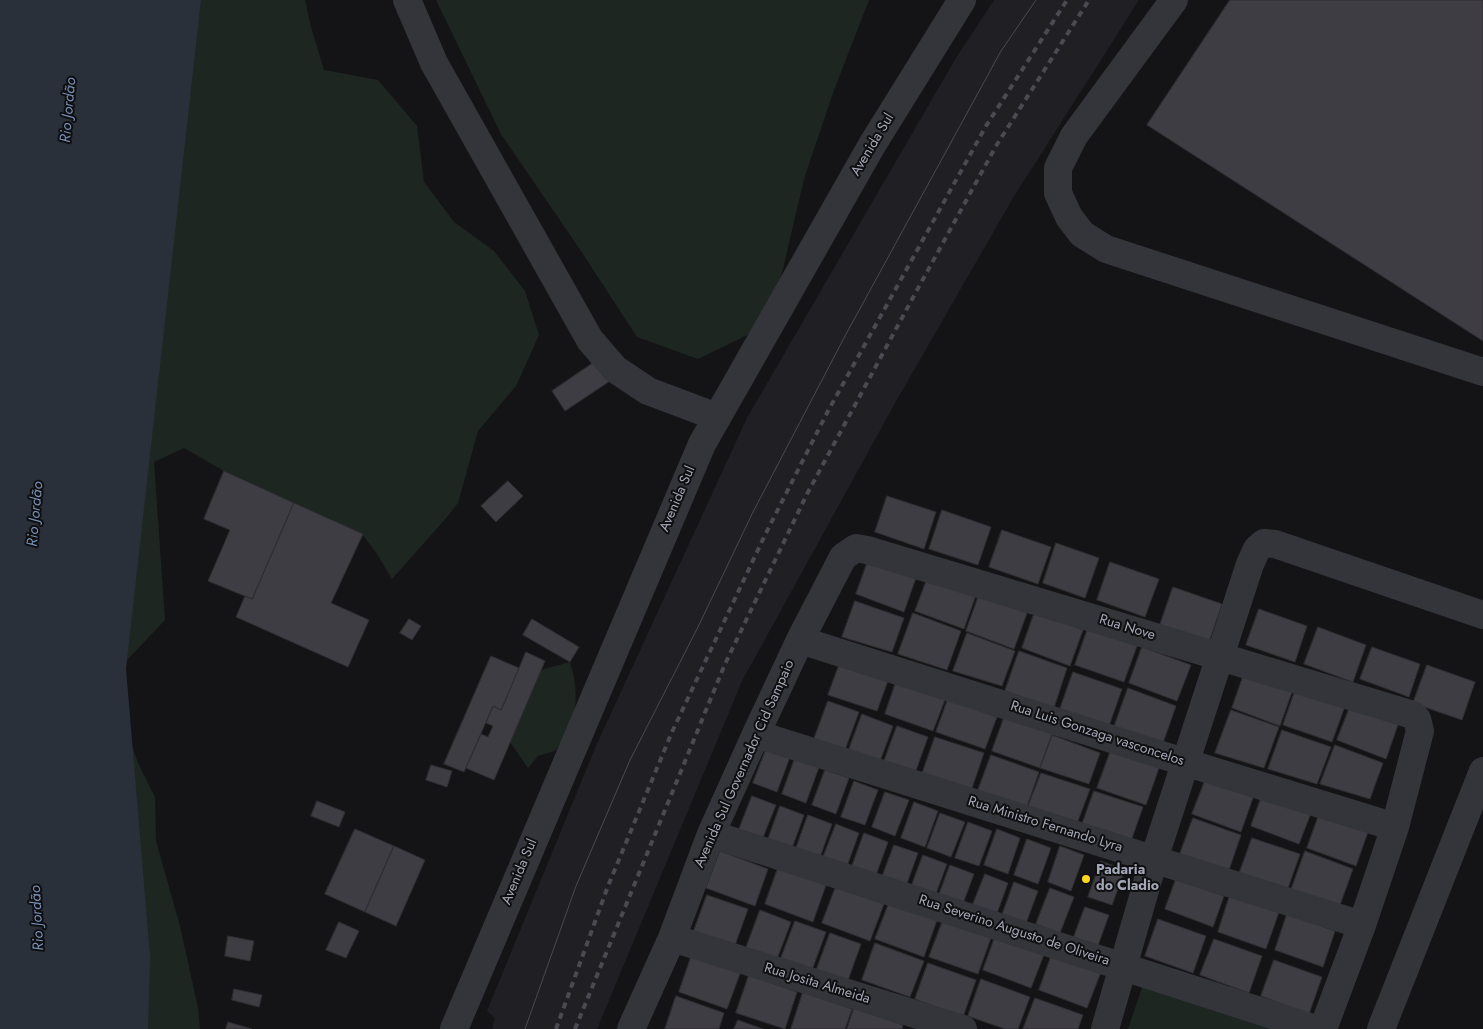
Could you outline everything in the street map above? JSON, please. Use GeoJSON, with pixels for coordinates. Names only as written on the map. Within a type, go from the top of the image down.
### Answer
{"type":"FeatureCollection","features":[{"type":"Feature","properties":{"kind":"street"},"geometry":{"type":"LineString","coordinates":[[407,0],[434,63],[590,340],[615,369],[648,391],[717,418]]}},
{"type":"Feature","properties":{"kind":"street","name":"Avenida Sul"},"geometry":{"type":"LineString","coordinates":[[454,1029],[702,444],[872,145],[962,0]]}},
{"type":"Feature","properties":{"kind":"street"},"geometry":{"type":"LineString","coordinates":[[1174,0],[1074,136],[1058,168],[1058,193],[1069,217],[1082,234],[1106,249],[1483,372]]}},
{"type":"Feature","properties":{"kind":"street"},"geometry":{"type":"LineString","coordinates":[[1105,1029],[1184,762],[1250,564],[1257,549],[1264,542],[1275,544],[1483,615]]}},
{"type":"Feature","properties":{"kind":"street","name":"Rua Nove"},"geometry":{"type":"LineString","coordinates":[[843,557],[856,548],[866,550],[1413,715],[1417,719],[1420,731],[1395,827]]}},
{"type":"Feature","properties":{"kind":"street","name":"Avenida Sul Governador Cid Sampaio"},"geometry":{"type":"LineString","coordinates":[[631,1029],[672,938],[711,834],[800,640],[843,557]]}},
{"type":"Feature","properties":{"kind":"street","name":"Rua Luis Gonzaga vasconcelos"},"geometry":{"type":"LineString","coordinates":[[800,640],[1395,827]]}},
{"type":"Feature","properties":{"kind":"street","name":"Rua Ministro Fernando Lyra"},"geometry":{"type":"LineString","coordinates":[[756,734],[1362,925]]}},
{"type":"Feature","properties":{"kind":"street"},"geometry":{"type":"LineString","coordinates":[[1381,1029],[1483,770]]}},
{"type":"Feature","properties":{"kind":"street"},"geometry":{"type":"LineString","coordinates":[[1323,1029],[1362,925],[1395,827]]}},
{"type":"Feature","properties":{"kind":"street","name":"Rua Severino Augusto de Oliveira"},"geometry":{"type":"LineString","coordinates":[[711,834],[1123,965],[1316,1029]]}},
{"type":"Feature","properties":{"kind":"street","name":"Rua Josita Almeida"},"geometry":{"type":"LineString","coordinates":[[672,938],[963,1029]]}},
{"type":"Feature","properties":{"kind":"shaded area"},"geometry":{"type":"Polygon","coordinates":[[[149,0],[305,0],[324,70],[378,80],[417,126],[424,182],[454,222],[494,251],[525,291],[539,335],[516,386],[478,431],[458,503],[392,579],[362,534],[224,471],[184,448],[154,462],[165,620],[108,680],[138,763],[155,797],[156,841],[180,926],[198,1008],[200,1029],[104,1029],[104,881],[91,720],[93,530],[130,158],[149,0]]]}},
{"type":"Feature","properties":{"kind":"shaded area"},"geometry":{"type":"Polygon","coordinates":[[[436,0],[869,0],[834,90],[804,179],[770,324],[698,359],[637,337],[501,134],[436,0]]]}},
{"type":"Feature","properties":{"kind":"shaded area"},"geometry":{"type":"Polygon","coordinates":[[[994,0],[1139,0],[1013,198],[895,403],[742,681],[597,1029],[492,1029],[495,1018],[487,1011],[596,746],[747,418],[956,58],[994,0]]]}},
{"type":"Feature","properties":{"kind":"shaded area"},"geometry":{"type":"Polygon","coordinates":[[[570,662],[576,695],[573,720],[570,728],[555,751],[538,756],[528,768],[510,742],[541,670],[570,662]]]}},
{"type":"Feature","properties":{"kind":"shaded area"},"geometry":{"type":"Polygon","coordinates":[[[1143,985],[1299,1029],[1128,1029],[1143,985]]]}},
{"type":"Feature","properties":{"kind":"water","name":"Rio Jordão"},"geometry":{"type":"Polygon","coordinates":[[[0,0],[201,0],[126,669],[150,956],[148,1029],[0,1029],[0,0]]]}},
{"type":"Feature","properties":{"kind":"building"},"geometry":{"type":"Polygon","coordinates":[[[1230,0],[1483,0],[1483,341],[1147,125],[1230,0]]]}},
{"type":"Feature","properties":{"kind":"building"},"geometry":{"type":"Polygon","coordinates":[[[596,361],[610,381],[565,411],[552,391],[596,361]]]}},
{"type":"Feature","properties":{"kind":"building"},"geometry":{"type":"Polygon","coordinates":[[[224,471],[294,503],[252,599],[208,581],[230,530],[204,519],[224,471]]]}},
{"type":"Feature","properties":{"kind":"building"},"geometry":{"type":"Polygon","coordinates":[[[508,481],[523,496],[496,522],[481,506],[508,481]]]}},
{"type":"Feature","properties":{"kind":"building"},"geometry":{"type":"Polygon","coordinates":[[[887,496],[936,512],[924,549],[875,532],[887,496]]]}},
{"type":"Feature","properties":{"kind":"building"},"geometry":{"type":"Polygon","coordinates":[[[294,503],[363,534],[331,603],[369,620],[348,667],[236,617],[245,596],[252,599],[294,503]]]}},
{"type":"Feature","properties":{"kind":"building"},"geometry":{"type":"Polygon","coordinates":[[[942,510],[991,527],[978,565],[929,549],[942,510]]]}},
{"type":"Feature","properties":{"kind":"building"},"geometry":{"type":"Polygon","coordinates":[[[1002,530],[1051,547],[1038,584],[989,567],[1002,530]]]}},
{"type":"Feature","properties":{"kind":"building"},"geometry":{"type":"Polygon","coordinates":[[[1056,543],[1099,558],[1085,598],[1043,583],[1056,543]]]}},
{"type":"Feature","properties":{"kind":"building"},"geometry":{"type":"Polygon","coordinates":[[[869,558],[917,575],[904,612],[856,594],[869,558]]]}},
{"type":"Feature","properties":{"kind":"building"},"geometry":{"type":"Polygon","coordinates":[[[1110,562],[1159,579],[1145,617],[1097,600],[1110,562]]]}},
{"type":"Feature","properties":{"kind":"building"},"geometry":{"type":"Polygon","coordinates":[[[929,574],[977,592],[964,629],[915,611],[929,574]]]}},
{"type":"Feature","properties":{"kind":"building"},"geometry":{"type":"Polygon","coordinates":[[[1173,587],[1222,604],[1209,642],[1160,625],[1173,587]]]}},
{"type":"Feature","properties":{"kind":"building"},"geometry":{"type":"Polygon","coordinates":[[[979,595],[1027,613],[1014,649],[966,631],[979,595]]]}},
{"type":"Feature","properties":{"kind":"building"},"geometry":{"type":"Polygon","coordinates":[[[855,601],[904,618],[892,652],[842,637],[855,601]]]}},
{"type":"Feature","properties":{"kind":"building"},"geometry":{"type":"Polygon","coordinates":[[[1259,609],[1307,626],[1295,662],[1246,645],[1259,609]]]}},
{"type":"Feature","properties":{"kind":"building"},"geometry":{"type":"Polygon","coordinates":[[[1035,611],[1083,630],[1070,666],[1022,648],[1035,611]]]}},
{"type":"Feature","properties":{"kind":"building"},"geometry":{"type":"Polygon","coordinates":[[[913,613],[961,631],[947,670],[898,654],[913,613]]]}},
{"type":"Feature","properties":{"kind":"building"},"geometry":{"type":"Polygon","coordinates":[[[409,619],[421,626],[412,640],[400,633],[409,619]]]}},
{"type":"Feature","properties":{"kind":"building"},"geometry":{"type":"Polygon","coordinates":[[[532,619],[579,647],[570,662],[523,635],[532,619]]]}},
{"type":"Feature","properties":{"kind":"building"},"geometry":{"type":"Polygon","coordinates":[[[1318,627],[1366,645],[1353,682],[1304,664],[1318,627]]]}},
{"type":"Feature","properties":{"kind":"building"},"geometry":{"type":"Polygon","coordinates":[[[1088,628],[1137,646],[1124,682],[1075,665],[1088,628]]]}},
{"type":"Feature","properties":{"kind":"building"},"geometry":{"type":"Polygon","coordinates":[[[967,633],[1015,651],[1002,686],[953,671],[967,633]]]}},
{"type":"Feature","properties":{"kind":"building"},"geometry":{"type":"Polygon","coordinates":[[[1142,647],[1191,665],[1177,701],[1129,683],[1142,647]]]}},
{"type":"Feature","properties":{"kind":"building"},"geometry":{"type":"Polygon","coordinates":[[[1372,647],[1420,664],[1409,697],[1360,679],[1372,647]]]}},
{"type":"Feature","properties":{"kind":"building"},"geometry":{"type":"Polygon","coordinates":[[[1019,651],[1067,668],[1054,708],[1005,691],[1019,651]]]}},
{"type":"Feature","properties":{"kind":"building"},"geometry":{"type":"Polygon","coordinates":[[[526,652],[545,661],[494,780],[466,768],[481,734],[488,737],[493,726],[486,723],[493,706],[501,710],[526,652]]]}},
{"type":"Feature","properties":{"kind":"building"},"geometry":{"type":"Polygon","coordinates":[[[491,656],[519,668],[501,710],[493,706],[464,772],[444,764],[491,656]]]}},
{"type":"Feature","properties":{"kind":"building"},"geometry":{"type":"Polygon","coordinates":[[[841,660],[889,678],[877,711],[828,695],[841,660]]]}},
{"type":"Feature","properties":{"kind":"building"},"geometry":{"type":"Polygon","coordinates":[[[1427,665],[1475,682],[1462,720],[1413,703],[1427,665]]]}},
{"type":"Feature","properties":{"kind":"building"},"geometry":{"type":"Polygon","coordinates":[[[1245,671],[1293,689],[1280,726],[1232,708],[1245,671]]]}},
{"type":"Feature","properties":{"kind":"building"},"geometry":{"type":"Polygon","coordinates":[[[1073,672],[1122,689],[1109,726],[1060,709],[1073,672]]]}},
{"type":"Feature","properties":{"kind":"building"},"geometry":{"type":"Polygon","coordinates":[[[897,679],[946,697],[933,731],[885,714],[897,679]]]}},
{"type":"Feature","properties":{"kind":"building"},"geometry":{"type":"Polygon","coordinates":[[[1128,688],[1176,706],[1163,743],[1114,727],[1128,688]]]}},
{"type":"Feature","properties":{"kind":"building"},"geometry":{"type":"Polygon","coordinates":[[[1296,688],[1345,706],[1332,742],[1283,725],[1296,688]]]}},
{"type":"Feature","properties":{"kind":"building"},"geometry":{"type":"Polygon","coordinates":[[[948,699],[997,717],[985,749],[936,732],[948,699]]]}},
{"type":"Feature","properties":{"kind":"building"},"geometry":{"type":"Polygon","coordinates":[[[828,701],[859,712],[845,750],[814,739],[828,701]]]}},
{"type":"Feature","properties":{"kind":"building"},"geometry":{"type":"Polygon","coordinates":[[[1351,704],[1399,722],[1386,759],[1337,740],[1351,704]]]}},
{"type":"Feature","properties":{"kind":"building"},"geometry":{"type":"Polygon","coordinates":[[[1231,710],[1279,727],[1264,768],[1215,753],[1231,710]]]}},
{"type":"Feature","properties":{"kind":"building"},"geometry":{"type":"Polygon","coordinates":[[[862,714],[893,726],[879,764],[848,752],[862,714]]]}},
{"type":"Feature","properties":{"kind":"building"},"geometry":{"type":"Polygon","coordinates":[[[1005,715],[1053,733],[1040,768],[992,751],[1005,715]]]}},
{"type":"Feature","properties":{"kind":"building"},"geometry":{"type":"Polygon","coordinates":[[[897,726],[928,737],[914,776],[883,764],[897,726]]]}},
{"type":"Feature","properties":{"kind":"building"},"geometry":{"type":"Polygon","coordinates":[[[1282,730],[1331,747],[1317,784],[1268,769],[1282,730]]]}},
{"type":"Feature","properties":{"kind":"building"},"geometry":{"type":"Polygon","coordinates":[[[1052,735],[1100,753],[1089,784],[1040,768],[1052,735]]]}},
{"type":"Feature","properties":{"kind":"building"},"geometry":{"type":"Polygon","coordinates":[[[935,737],[984,753],[971,791],[922,774],[935,737]]]}},
{"type":"Feature","properties":{"kind":"building"},"geometry":{"type":"Polygon","coordinates":[[[1335,745],[1383,763],[1370,799],[1320,784],[1335,745]]]}},
{"type":"Feature","properties":{"kind":"building"},"geometry":{"type":"Polygon","coordinates":[[[767,747],[790,757],[777,792],[753,783],[767,747]]]}},
{"type":"Feature","properties":{"kind":"building"},"geometry":{"type":"Polygon","coordinates":[[[1111,750],[1159,768],[1146,805],[1097,788],[1111,750]]]}},
{"type":"Feature","properties":{"kind":"building"},"geometry":{"type":"Polygon","coordinates":[[[991,755],[1039,772],[1026,809],[977,793],[991,755]]]}},
{"type":"Feature","properties":{"kind":"building"},"geometry":{"type":"Polygon","coordinates":[[[795,758],[819,767],[806,803],[782,794],[795,758]]]}},
{"type":"Feature","properties":{"kind":"building"},"geometry":{"type":"Polygon","coordinates":[[[431,765],[452,771],[447,787],[426,780],[431,765]]]}},
{"type":"Feature","properties":{"kind":"building"},"geometry":{"type":"Polygon","coordinates":[[[825,770],[849,778],[836,814],[812,805],[825,770]]]}},
{"type":"Feature","properties":{"kind":"building"},"geometry":{"type":"Polygon","coordinates":[[[1041,773],[1090,789],[1076,826],[1027,809],[1041,773]]]}},
{"type":"Feature","properties":{"kind":"building"},"geometry":{"type":"Polygon","coordinates":[[[1206,778],[1254,795],[1241,832],[1192,814],[1206,778]]]}},
{"type":"Feature","properties":{"kind":"building"},"geometry":{"type":"Polygon","coordinates":[[[854,781],[878,790],[865,825],[841,817],[854,781]]]}},
{"type":"Feature","properties":{"kind":"building"},"geometry":{"type":"Polygon","coordinates":[[[1264,790],[1313,808],[1299,844],[1251,826],[1264,790]]]}},
{"type":"Feature","properties":{"kind":"building"},"geometry":{"type":"Polygon","coordinates":[[[1094,791],[1143,807],[1130,844],[1081,827],[1094,791]]]}},
{"type":"Feature","properties":{"kind":"building"},"geometry":{"type":"Polygon","coordinates":[[[885,792],[909,800],[895,836],[872,827],[885,792]]]}},
{"type":"Feature","properties":{"kind":"building"},"geometry":{"type":"Polygon","coordinates":[[[752,796],[776,805],[762,840],[738,832],[752,796]]]}},
{"type":"Feature","properties":{"kind":"building"},"geometry":{"type":"Polygon","coordinates":[[[317,801],[345,812],[339,827],[311,816],[317,801]]]}},
{"type":"Feature","properties":{"kind":"building"},"geometry":{"type":"Polygon","coordinates":[[[914,802],[938,811],[925,847],[901,838],[914,802]]]}},
{"type":"Feature","properties":{"kind":"building"},"geometry":{"type":"Polygon","coordinates":[[[780,806],[804,815],[791,851],[767,842],[780,806]]]}},
{"type":"Feature","properties":{"kind":"building"},"geometry":{"type":"Polygon","coordinates":[[[1320,812],[1369,829],[1356,866],[1307,848],[1320,812]]]}},
{"type":"Feature","properties":{"kind":"building"},"geometry":{"type":"Polygon","coordinates":[[[940,813],[965,822],[951,857],[927,848],[940,813]]]}},
{"type":"Feature","properties":{"kind":"building"},"geometry":{"type":"Polygon","coordinates":[[[808,815],[832,824],[819,860],[795,851],[808,815]]]}},
{"type":"Feature","properties":{"kind":"building"},"geometry":{"type":"Polygon","coordinates":[[[1193,818],[1241,835],[1227,876],[1178,859],[1193,818]]]}},
{"type":"Feature","properties":{"kind":"building"},"geometry":{"type":"Polygon","coordinates":[[[968,822],[992,831],[979,866],[955,858],[968,822]]]}},
{"type":"Feature","properties":{"kind":"building"},"geometry":{"type":"Polygon","coordinates":[[[836,824],[859,833],[846,869],[822,860],[836,824]]]}},
{"type":"Feature","properties":{"kind":"building"},"geometry":{"type":"Polygon","coordinates":[[[355,829],[394,846],[365,912],[325,894],[355,829]]]}},
{"type":"Feature","properties":{"kind":"building"},"geometry":{"type":"Polygon","coordinates":[[[997,829],[1020,838],[1008,874],[984,865],[997,829]]]}},
{"type":"Feature","properties":{"kind":"building"},"geometry":{"type":"Polygon","coordinates":[[[864,833],[888,842],[875,878],[851,869],[864,833]]]}},
{"type":"Feature","properties":{"kind":"building"},"geometry":{"type":"Polygon","coordinates":[[[1252,838],[1300,854],[1286,894],[1238,877],[1252,838]]]}},
{"type":"Feature","properties":{"kind":"building"},"geometry":{"type":"Polygon","coordinates":[[[1027,839],[1051,848],[1038,884],[1014,875],[1027,839]]]}},
{"type":"Feature","properties":{"kind":"building"},"geometry":{"type":"Polygon","coordinates":[[[894,845],[918,853],[905,889],[881,880],[894,845]]]}},
{"type":"Feature","properties":{"kind":"building"},"geometry":{"type":"Polygon","coordinates":[[[394,846],[425,860],[396,926],[365,912],[394,846]]]}},
{"type":"Feature","properties":{"kind":"building"},"geometry":{"type":"Polygon","coordinates":[[[1060,846],[1084,855],[1071,891],[1048,882],[1060,846]]]}},
{"type":"Feature","properties":{"kind":"building"},"geometry":{"type":"Polygon","coordinates":[[[720,851],[768,869],[755,906],[706,888],[720,851]]]}},
{"type":"Feature","properties":{"kind":"building"},"geometry":{"type":"Polygon","coordinates":[[[1305,851],[1353,869],[1340,905],[1291,890],[1305,851]]]}},
{"type":"Feature","properties":{"kind":"building"},"geometry":{"type":"Polygon","coordinates":[[[923,855],[947,864],[934,899],[910,890],[923,855]]]}},
{"type":"Feature","properties":{"kind":"building"},"geometry":{"type":"Polygon","coordinates":[[[1101,861],[1125,870],[1112,905],[1088,897],[1101,861]]]}},
{"type":"Feature","properties":{"kind":"building"},"geometry":{"type":"Polygon","coordinates":[[[950,865],[974,874],[961,909],[937,900],[950,865]]]}},
{"type":"Feature","properties":{"kind":"building"},"geometry":{"type":"Polygon","coordinates":[[[778,868],[826,885],[813,922],[765,904],[778,868]]]}},
{"type":"Feature","properties":{"kind":"building"},"geometry":{"type":"Polygon","coordinates":[[[985,874],[1008,883],[995,919],[971,909],[985,874]]]}},
{"type":"Feature","properties":{"kind":"building"},"geometry":{"type":"Polygon","coordinates":[[[1176,879],[1224,896],[1213,927],[1165,909],[1176,879]]]}},
{"type":"Feature","properties":{"kind":"building"},"geometry":{"type":"Polygon","coordinates":[[[1014,882],[1038,891],[1025,926],[1001,918],[1014,882]]]}},
{"type":"Feature","properties":{"kind":"building"},"geometry":{"type":"Polygon","coordinates":[[[836,886],[884,904],[870,941],[822,923],[836,886]]]}},
{"type":"Feature","properties":{"kind":"building"},"geometry":{"type":"Polygon","coordinates":[[[1050,888],[1074,897],[1060,933],[1036,924],[1050,888]]]}},
{"type":"Feature","properties":{"kind":"building"},"geometry":{"type":"Polygon","coordinates":[[[707,895],[748,909],[734,948],[693,933],[707,895]]]}},
{"type":"Feature","properties":{"kind":"building"},"geometry":{"type":"Polygon","coordinates":[[[1230,895],[1279,912],[1266,949],[1218,932],[1230,895]]]}},
{"type":"Feature","properties":{"kind":"building"},"geometry":{"type":"Polygon","coordinates":[[[889,903],[937,920],[924,957],[875,939],[889,903]]]}},
{"type":"Feature","properties":{"kind":"building"},"geometry":{"type":"Polygon","coordinates":[[[1085,907],[1109,915],[1096,951],[1072,942],[1085,907]]]}},
{"type":"Feature","properties":{"kind":"building"},"geometry":{"type":"Polygon","coordinates":[[[760,910],[791,922],[777,959],[746,948],[760,910]]]}},
{"type":"Feature","properties":{"kind":"building"},"geometry":{"type":"Polygon","coordinates":[[[1287,914],[1335,931],[1323,967],[1275,950],[1287,914]]]}},
{"type":"Feature","properties":{"kind":"building"},"geometry":{"type":"Polygon","coordinates":[[[1158,919],[1206,936],[1193,973],[1145,956],[1158,919]]]}},
{"type":"Feature","properties":{"kind":"building"},"geometry":{"type":"Polygon","coordinates":[[[943,920],[991,938],[978,974],[929,957],[943,920]]]}},
{"type":"Feature","properties":{"kind":"building"},"geometry":{"type":"Polygon","coordinates":[[[795,921],[826,932],[812,970],[781,958],[795,921]]]}},
{"type":"Feature","properties":{"kind":"building"},"geometry":{"type":"Polygon","coordinates":[[[339,922],[359,931],[346,958],[326,950],[339,922]]]}},
{"type":"Feature","properties":{"kind":"building"},"geometry":{"type":"Polygon","coordinates":[[[830,933],[861,944],[847,983],[816,971],[830,933]]]}},
{"type":"Feature","properties":{"kind":"building"},"geometry":{"type":"Polygon","coordinates":[[[996,934],[1045,952],[1031,988],[983,970],[996,934]]]}},
{"type":"Feature","properties":{"kind":"building"},"geometry":{"type":"Polygon","coordinates":[[[228,936],[254,941],[250,961],[225,956],[228,936]]]}},
{"type":"Feature","properties":{"kind":"building"},"geometry":{"type":"Polygon","coordinates":[[[1214,939],[1262,956],[1249,993],[1200,975],[1214,939]]]}},
{"type":"Feature","properties":{"kind":"building"},"geometry":{"type":"Polygon","coordinates":[[[875,943],[924,961],[910,997],[862,980],[875,943]]]}},
{"type":"Feature","properties":{"kind":"building"},"geometry":{"type":"Polygon","coordinates":[[[692,954],[741,971],[727,1009],[679,992],[692,954]]]}},
{"type":"Feature","properties":{"kind":"building"},"geometry":{"type":"Polygon","coordinates":[[[1052,954],[1101,972],[1087,1008],[1039,990],[1052,954]]]}},
{"type":"Feature","properties":{"kind":"building"},"geometry":{"type":"Polygon","coordinates":[[[1274,960],[1322,977],[1309,1014],[1261,996],[1274,960]]]}},
{"type":"Feature","properties":{"kind":"building"},"geometry":{"type":"Polygon","coordinates":[[[928,963],[976,980],[963,1017],[915,999],[928,963]]]}},
{"type":"Feature","properties":{"kind":"building"},"geometry":{"type":"Polygon","coordinates":[[[749,975],[797,992],[785,1029],[736,1013],[749,975]]]}},
{"type":"Feature","properties":{"kind":"building"},"geometry":{"type":"Polygon","coordinates":[[[981,979],[1030,997],[1018,1029],[1005,1029],[968,1016],[981,979]]]}},
{"type":"Feature","properties":{"kind":"building"},"geometry":{"type":"Polygon","coordinates":[[[234,989],[262,995],[259,1007],[232,1000],[234,989]]]}},
{"type":"Feature","properties":{"kind":"building"},"geometry":{"type":"Polygon","coordinates":[[[803,992],[852,1009],[845,1029],[791,1029],[803,992]]]}},
{"type":"Feature","properties":{"kind":"building"},"geometry":{"type":"Polygon","coordinates":[[[676,996],[724,1013],[719,1029],[665,1029],[676,996]]]}},
{"type":"Feature","properties":{"kind":"building"},"geometry":{"type":"Polygon","coordinates":[[[1035,998],[1083,1015],[1078,1029],[1023,1029],[1035,998]]]}},
{"type":"Feature","properties":{"kind":"building"},"geometry":{"type":"Polygon","coordinates":[[[854,1008],[903,1025],[902,1029],[847,1029],[854,1008]]]}},
{"type":"Feature","properties":{"kind":"building"},"geometry":{"type":"Polygon","coordinates":[[[738,1020],[763,1029],[734,1029],[738,1020]]]}},
{"type":"Feature","properties":{"kind":"building"},"geometry":{"type":"Polygon","coordinates":[[[228,1022],[252,1029],[226,1029],[228,1022]]]}},
{"type":"Feature","properties":{"kind":"tram line"},"geometry":{"type":"LineString","coordinates":[[525,1029],[576,886],[630,760],[698,627],[753,512],[845,336],[1001,51],[1036,0]]}},
{"type":"Feature","properties":{"kind":"railway"},"geometry":{"type":"LineString","coordinates":[[556,1029],[608,886],[672,732],[765,535],[828,411],[986,126],[1067,0]]}},
{"type":"Feature","properties":{"kind":"railway"},"geometry":{"type":"LineString","coordinates":[[575,1029],[725,664],[807,494],[996,146],[1089,0]]}},
{"type":"Feature","properties":{"kind":"place","name":"Padaria do Cladio"},"geometry":{"type":"Point","coordinates":[1086,879]}}]}
